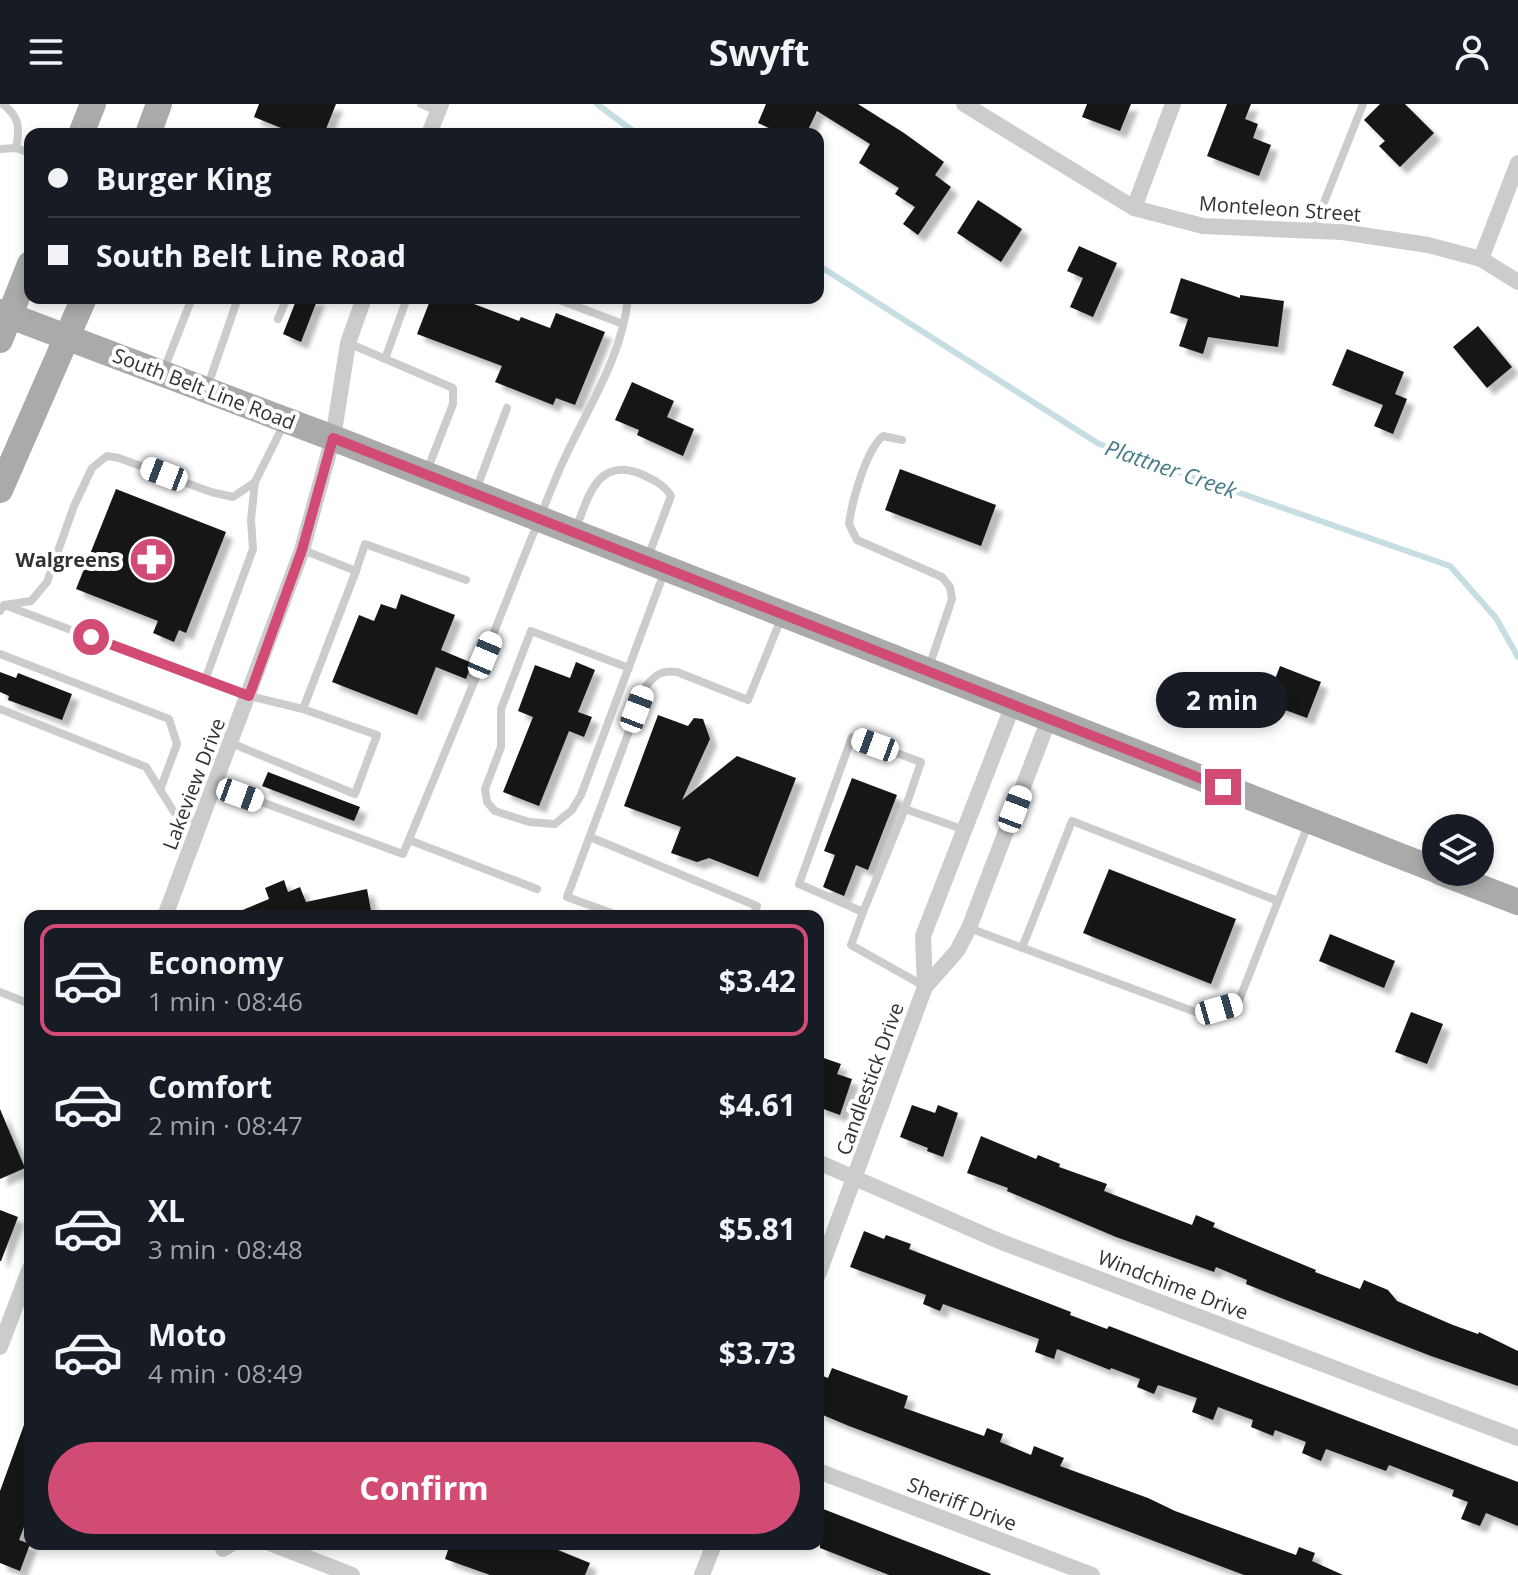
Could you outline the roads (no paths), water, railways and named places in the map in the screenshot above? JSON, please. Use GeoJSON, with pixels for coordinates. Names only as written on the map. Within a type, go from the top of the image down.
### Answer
{"type":"FeatureCollection","features":[{"type":"Feature","properties":{"kind":"main road"},"geometry":{"type":"LineString","coordinates":[[83,128],[93,104]]}},
{"type":"Feature","properties":{"kind":"main road"},"geometry":{"type":"LineString","coordinates":[[150,128],[159,104]]}},
{"type":"Feature","properties":{"kind":"main road"},"geometry":{"type":"LineString","coordinates":[[0,340],[5,314],[24,276]]}},
{"type":"Feature","properties":{"kind":"main road"},"geometry":{"type":"LineString","coordinates":[[0,490],[82,304]]}},
{"type":"Feature","properties":{"kind":"main road","name":"South Belt Line Road"},"geometry":{"type":"LineString","coordinates":[[5,314],[333,438],[1422,865]]}},
{"type":"Feature","properties":{"kind":"main road","name":"South Belt Line Road"},"geometry":{"type":"LineString","coordinates":[[1477,886],[1518,902]]}},
{"type":"Feature","properties":{"kind":"street","name":"Monteleon Street"},"geometry":{"type":"LineString","coordinates":[[964,104],[987,110],[1134,208],[1203,226],[1342,232],[1428,245],[1481,259],[1518,282]]}},
{"type":"Feature","properties":{"kind":"street"},"geometry":{"type":"LineString","coordinates":[[1134,208],[1173,104]]}},
{"type":"Feature","properties":{"kind":"street"},"geometry":{"type":"LineString","coordinates":[[432,128],[440,108]]}},
{"type":"Feature","properties":{"kind":"street"},"geometry":{"type":"LineString","coordinates":[[1481,259],[1518,163]]}},
{"type":"Feature","properties":{"kind":"street","name":"Lakeview Drive"},"geometry":{"type":"LineString","coordinates":[[167,910],[302,550],[333,438],[348,343],[362,304]]}},
{"type":"Feature","properties":{"kind":"street","name":"Candlestick Drive"},"geometry":{"type":"LineString","coordinates":[[925,987],[923,936],[1013,705]]}},
{"type":"Feature","properties":{"kind":"street","name":"Candlestick Drive"},"geometry":{"type":"LineString","coordinates":[[824,1259],[925,987],[957,951],[969,928],[1049,719]]}},
{"type":"Feature","properties":{"kind":"street","name":"Windchime Drive"},"geometry":{"type":"LineString","coordinates":[[824,1164],[999,1241],[1518,1438]]}},
{"type":"Feature","properties":{"kind":"street"},"geometry":{"type":"LineString","coordinates":[[0,1347],[24,1284]]}},
{"type":"Feature","properties":{"kind":"street","name":"Sheriff Drive"},"geometry":{"type":"LineString","coordinates":[[824,1473],[1092,1575]]}},
{"type":"Feature","properties":{"kind":"street"},"geometry":{"type":"LineString","coordinates":[[287,1550],[352,1575]]}},
{"type":"Feature","properties":{"kind":"street"},"geometry":{"type":"LineString","coordinates":[[702,1575],[712,1550]]}},
{"type":"Feature","properties":{"kind":"lane"},"geometry":{"type":"LineString","coordinates":[[3,104],[19,122],[16,148]]}},
{"type":"Feature","properties":{"kind":"lane"},"geometry":{"type":"LineString","coordinates":[[421,104],[440,108]]}},
{"type":"Feature","properties":{"kind":"lane"},"geometry":{"type":"LineString","coordinates":[[1313,230],[1363,104]]}},
{"type":"Feature","properties":{"kind":"lane"},"geometry":{"type":"LineString","coordinates":[[0,149],[24,151]]}},
{"type":"Feature","properties":{"kind":"lane"},"geometry":{"type":"LineString","coordinates":[[163,373],[190,304]]}},
{"type":"Feature","properties":{"kind":"lane"},"geometry":{"type":"LineString","coordinates":[[206,390],[236,304]]}},
{"type":"Feature","properties":{"kind":"lane"},"geometry":{"type":"LineString","coordinates":[[278,319],[284,304]]}},
{"type":"Feature","properties":{"kind":"lane"},"geometry":{"type":"LineString","coordinates":[[385,359],[405,304]]}},
{"type":"Feature","properties":{"kind":"lane"},"geometry":{"type":"LineString","coordinates":[[570,304],[623,324]]}},
{"type":"Feature","properties":{"kind":"lane"},"geometry":{"type":"LineString","coordinates":[[485,655],[558,472],[609,366],[627,304]]}},
{"type":"Feature","properties":{"kind":"lane"},"geometry":{"type":"LineString","coordinates":[[348,343],[453,388],[453,404],[425,474]]}},
{"type":"Feature","properties":{"kind":"lane"},"geometry":{"type":"LineString","coordinates":[[474,494],[507,408]]}},
{"type":"Feature","properties":{"kind":"lane"},"geometry":{"type":"LineString","coordinates":[[205,680],[253,549],[251,520],[255,482],[286,420]]}},
{"type":"Feature","properties":{"kind":"lane"},"geometry":{"type":"LineString","coordinates":[[902,440],[883,436],[875,443],[854,499],[849,524],[857,540],[942,577],[950,587],[952,599],[927,671]]}},
{"type":"Feature","properties":{"kind":"lane"},"geometry":{"type":"LineString","coordinates":[[1,606],[31,601],[47,582],[74,506],[92,468],[107,456],[233,497],[255,482]]}},
{"type":"Feature","properties":{"kind":"lane"},"geometry":{"type":"LineString","coordinates":[[574,533],[596,482],[613,471],[625,469],[638,473],[660,484],[671,496],[629,668],[581,795],[572,810],[555,824],[544,825],[495,811],[487,802],[485,789],[501,747],[501,709],[531,631],[629,668]]}},
{"type":"Feature","properties":{"kind":"lane"},"geometry":{"type":"LineString","coordinates":[[303,709],[365,544],[466,580]]}},
{"type":"Feature","properties":{"kind":"lane"},"geometry":{"type":"LineString","coordinates":[[302,550],[356,571]]}},
{"type":"Feature","properties":{"kind":"lane"},"geometry":{"type":"LineString","coordinates":[[1,606],[249,696],[303,709],[377,735],[355,794],[231,743]]}},
{"type":"Feature","properties":{"kind":"lane"},"geometry":{"type":"LineString","coordinates":[[603,910],[567,897],[646,686],[654,676],[666,670],[748,700],[782,615]]}},
{"type":"Feature","properties":{"kind":"lane"},"geometry":{"type":"LineString","coordinates":[[0,654],[169,719],[177,744],[160,790]]}},
{"type":"Feature","properties":{"kind":"lane"},"geometry":{"type":"LineString","coordinates":[[215,785],[403,854],[479,670]]}},
{"type":"Feature","properties":{"kind":"lane"},"geometry":{"type":"LineString","coordinates":[[0,709],[146,767],[174,812],[200,823]]}},
{"type":"Feature","properties":{"kind":"lane"},"geometry":{"type":"LineString","coordinates":[[863,912],[799,884],[852,737],[921,762],[851,945],[925,987]]}},
{"type":"Feature","properties":{"kind":"lane"},"geometry":{"type":"LineString","coordinates":[[905,809],[965,830]]}},
{"type":"Feature","properties":{"kind":"lane"},"geometry":{"type":"LineString","coordinates":[[1022,948],[1072,821],[1278,901]]}},
{"type":"Feature","properties":{"kind":"lane"},"geometry":{"type":"LineString","coordinates":[[969,928],[1201,1014],[1238,1003],[1309,821]]}},
{"type":"Feature","properties":{"kind":"lane"},"geometry":{"type":"LineString","coordinates":[[590,837],[757,906],[755,910]]}},
{"type":"Feature","properties":{"kind":"lane"},"geometry":{"type":"LineString","coordinates":[[409,840],[537,889]]}},
{"type":"Feature","properties":{"kind":"lane"},"geometry":{"type":"LineString","coordinates":[[0,992],[24,1002]]}},
{"type":"Feature","properties":{"kind":"waterway","name":"Plattner Creek"},"geometry":{"type":"LineString","coordinates":[[597,104],[629,128]]}},
{"type":"Feature","properties":{"kind":"waterway","name":"Plattner Creek"},"geometry":{"type":"LineString","coordinates":[[824,269],[1099,444],[1450,566],[1496,618],[1518,657]]}},
{"type":"Feature","properties":{"kind":"place","name":"Walgreens"},"geometry":{"type":"Point","coordinates":[151,560]}}]}
